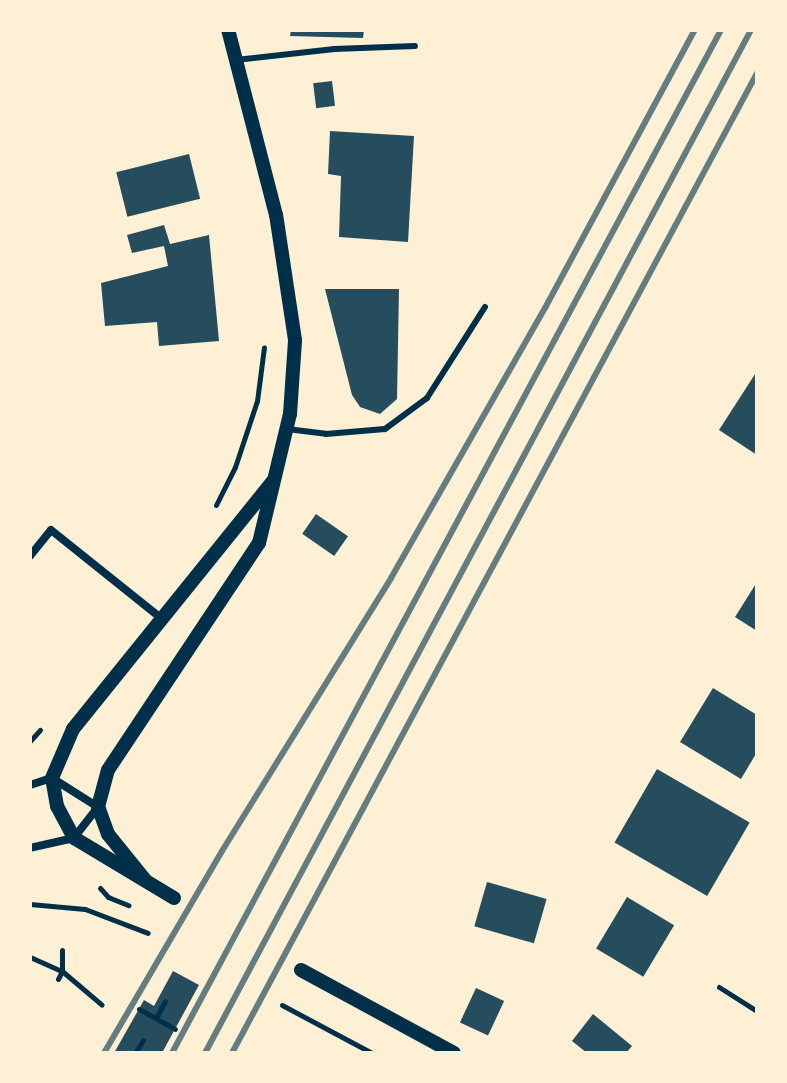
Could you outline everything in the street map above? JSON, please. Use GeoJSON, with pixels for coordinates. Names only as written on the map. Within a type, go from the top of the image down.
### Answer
{"type":"FeatureCollection","features":[{"type":"Feature","properties":{"kind":"street"},"geometry":{"type":"LineString","coordinates":[[30,848],[74,838],[98,807],[108,770],[123,743],[259,543],[276,477],[287,429],[295,340],[276,215],[228,30]]}},
{"type":"Feature","properties":{"kind":"street"},"geometry":{"type":"LineString","coordinates":[[174,898],[74,838],[57,806],[52,778],[73,729],[276,477]]}},
{"type":"Feature","properties":{"kind":"street"},"geometry":{"type":"LineString","coordinates":[[30,556],[51,530],[161,618]]}},
{"type":"Feature","properties":{"kind":"street"},"geometry":{"type":"LineString","coordinates":[[30,785],[52,778],[98,807],[108,834],[145,880]]}},
{"type":"Feature","properties":{"kind":"street"},"geometry":{"type":"LineString","coordinates":[[301,970],[454,1053]]}},
{"type":"Feature","properties":{"kind":"lane"},"geometry":{"type":"LineString","coordinates":[[236,60],[334,49],[415,46]]}},
{"type":"Feature","properties":{"kind":"lane"},"geometry":{"type":"LineString","coordinates":[[287,429],[326,434],[385,429],[427,398],[485,307]]}},
{"type":"Feature","properties":{"kind":"path"},"geometry":{"type":"LineString","coordinates":[[212,513],[235,467],[257,401],[265,337]]}},
{"type":"Feature","properties":{"kind":"path"},"geometry":{"type":"LineString","coordinates":[[30,741],[47,723]]}},
{"type":"Feature","properties":{"kind":"path"},"geometry":{"type":"LineString","coordinates":[[30,904],[85,909],[148,933]]}},
{"type":"Feature","properties":{"kind":"path"},"geometry":{"type":"LineString","coordinates":[[58,979],[62,971],[62,950]]}},
{"type":"Feature","properties":{"kind":"path"},"geometry":{"type":"LineString","coordinates":[[30,957],[62,971],[102,1005]]}},
{"type":"Feature","properties":{"kind":"path"},"geometry":{"type":"LineString","coordinates":[[719,987],[757,1011]]}},
{"type":"Feature","properties":{"kind":"path"},"geometry":{"type":"LineString","coordinates":[[155,1018],[165,1001]]}},
{"type":"Feature","properties":{"kind":"path"},"geometry":{"type":"LineString","coordinates":[[282,1005],[372,1053]]}},
{"type":"Feature","properties":{"kind":"path"},"geometry":{"type":"LineString","coordinates":[[139,1009],[175,1029]]}},
{"type":"Feature","properties":{"kind":"path"},"geometry":{"type":"LineString","coordinates":[[135,1053],[143,1040]]}},
{"type":"Feature","properties":{"kind":"building"},"geometry":{"type":"Polygon","coordinates":[[[291,30],[364,30],[363,38],[290,36],[291,30]]]}},
{"type":"Feature","properties":{"kind":"building"},"geometry":{"type":"Polygon","coordinates":[[[332,81],[335,106],[316,108],[313,83],[332,81]]]}},
{"type":"Feature","properties":{"kind":"building"},"geometry":{"type":"Polygon","coordinates":[[[330,131],[414,136],[408,242],[339,237],[341,176],[328,174],[330,131]]]}},
{"type":"Feature","properties":{"kind":"building"},"geometry":{"type":"Polygon","coordinates":[[[189,154],[200,199],[127,217],[116,172],[189,154]]]}},
{"type":"Feature","properties":{"kind":"building"},"geometry":{"type":"Polygon","coordinates":[[[164,225],[170,244],[209,235],[219,341],[159,346],[157,322],[105,326],[101,283],[168,266],[164,246],[132,253],[127,235],[164,225]]]}},
{"type":"Feature","properties":{"kind":"building"},"geometry":{"type":"Polygon","coordinates":[[[325,289],[399,289],[397,399],[380,414],[360,407],[352,395],[325,289]]]}},
{"type":"Feature","properties":{"kind":"building"},"geometry":{"type":"Polygon","coordinates":[[[757,371],[757,455],[719,430],[757,371]]]}},
{"type":"Feature","properties":{"kind":"building"},"geometry":{"type":"Polygon","coordinates":[[[316,514],[348,536],[334,556],[302,534],[316,514]]]}},
{"type":"Feature","properties":{"kind":"building"},"geometry":{"type":"Polygon","coordinates":[[[757,582],[757,631],[735,617],[757,582]]]}},
{"type":"Feature","properties":{"kind":"building"},"geometry":{"type":"Polygon","coordinates":[[[713,688],[757,715],[757,752],[741,779],[680,742],[713,688]]]}},
{"type":"Feature","properties":{"kind":"building"},"geometry":{"type":"Polygon","coordinates":[[[657,769],[750,822],[707,896],[614,843],[657,769]]]}},
{"type":"Feature","properties":{"kind":"building"},"geometry":{"type":"Polygon","coordinates":[[[487,882],[547,899],[534,943],[474,926],[487,882]]]}},
{"type":"Feature","properties":{"kind":"building"},"geometry":{"type":"Polygon","coordinates":[[[627,897],[674,925],[643,977],[596,948],[627,897]]]}},
{"type":"Feature","properties":{"kind":"building"},"geometry":{"type":"Polygon","coordinates":[[[173,971],[199,985],[162,1053],[114,1053],[144,1000],[154,1006],[173,971]]]}},
{"type":"Feature","properties":{"kind":"building"},"geometry":{"type":"Polygon","coordinates":[[[476,988],[504,1001],[488,1036],[460,1022],[476,988]]]}},
{"type":"Feature","properties":{"kind":"building"},"geometry":{"type":"Polygon","coordinates":[[[593,1014],[632,1046],[626,1053],[587,1053],[572,1041],[593,1014]]]}},
{"type":"Feature","properties":{"kind":"railway"},"geometry":{"type":"LineString","coordinates":[[104,1053],[222,851],[391,578],[545,308],[695,30]]}},
{"type":"Feature","properties":{"kind":"railway"},"geometry":{"type":"LineString","coordinates":[[172,1053],[721,30]]}},
{"type":"Feature","properties":{"kind":"railway"},"geometry":{"type":"LineString","coordinates":[[205,1053],[751,30]]}},
{"type":"Feature","properties":{"kind":"railway"},"geometry":{"type":"LineString","coordinates":[[232,1053],[757,73]]}}]}
